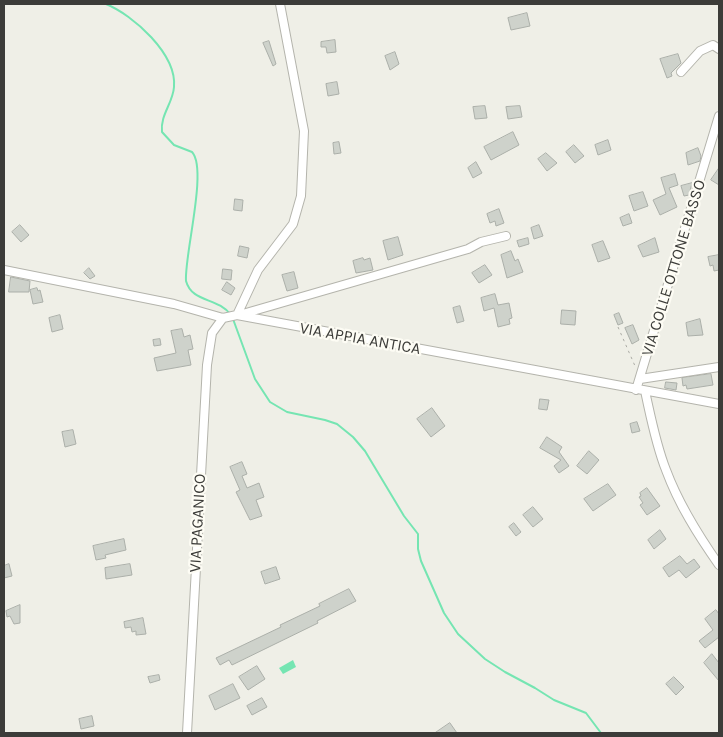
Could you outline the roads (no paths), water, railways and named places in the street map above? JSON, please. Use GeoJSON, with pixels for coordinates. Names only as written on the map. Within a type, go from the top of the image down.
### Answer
{"type":"FeatureCollection","features":[{"type":"Feature","properties":{"kind":"street"},"geometry":{"type":"LineString","coordinates":[[237,316],[258,270],[293,224],[301,196],[304,130],[280,4]]}},
{"type":"Feature","properties":{"kind":"street"},"geometry":{"type":"LineString","coordinates":[[681,72],[704,48],[713,45],[719,50]]}},
{"type":"Feature","properties":{"kind":"street","name":"VIA COLLE OTTONE BASSO"},"geometry":{"type":"LineString","coordinates":[[636,390],[719,116]]}},
{"type":"Feature","properties":{"kind":"street"},"geometry":{"type":"LineString","coordinates":[[237,316],[468,249],[483,241],[506,236]]}},
{"type":"Feature","properties":{"kind":"street","name":"VIA APPIA ANTICA"},"geometry":{"type":"LineString","coordinates":[[4,270],[174,304],[223,318],[237,316],[719,404]]}},
{"type":"Feature","properties":{"kind":"street"},"geometry":{"type":"LineString","coordinates":[[261,308],[262,321]]}},
{"type":"Feature","properties":{"kind":"street","name":"VIA PAGANICO"},"geometry":{"type":"LineString","coordinates":[[188,733],[206,365],[212,333],[223,318]]}},
{"type":"Feature","properties":{"kind":"street"},"geometry":{"type":"LineString","coordinates":[[640,379],[719,367]]}},
{"type":"Feature","properties":{"kind":"street"},"geometry":{"type":"LineString","coordinates":[[645,391],[658,445],[670,480],[691,524],[719,565]]}},
{"type":"Feature","properties":{"kind":"waterway"},"geometry":{"type":"LineString","coordinates":[[106,4],[128,17],[151,37],[161,49],[173,74],[173,93],[163,120],[162,132],[174,145],[192,152],[196,161],[198,176],[186,281],[189,288],[199,297],[219,305],[231,315]]}},
{"type":"Feature","properties":{"kind":"waterway"},"geometry":{"type":"LineString","coordinates":[[233,319],[255,379],[270,402],[287,412],[337,424],[353,437],[365,451],[404,516],[418,534],[418,549],[421,561],[444,613],[458,634],[485,659],[505,672],[554,700],[586,713],[601,733]]}}]}
